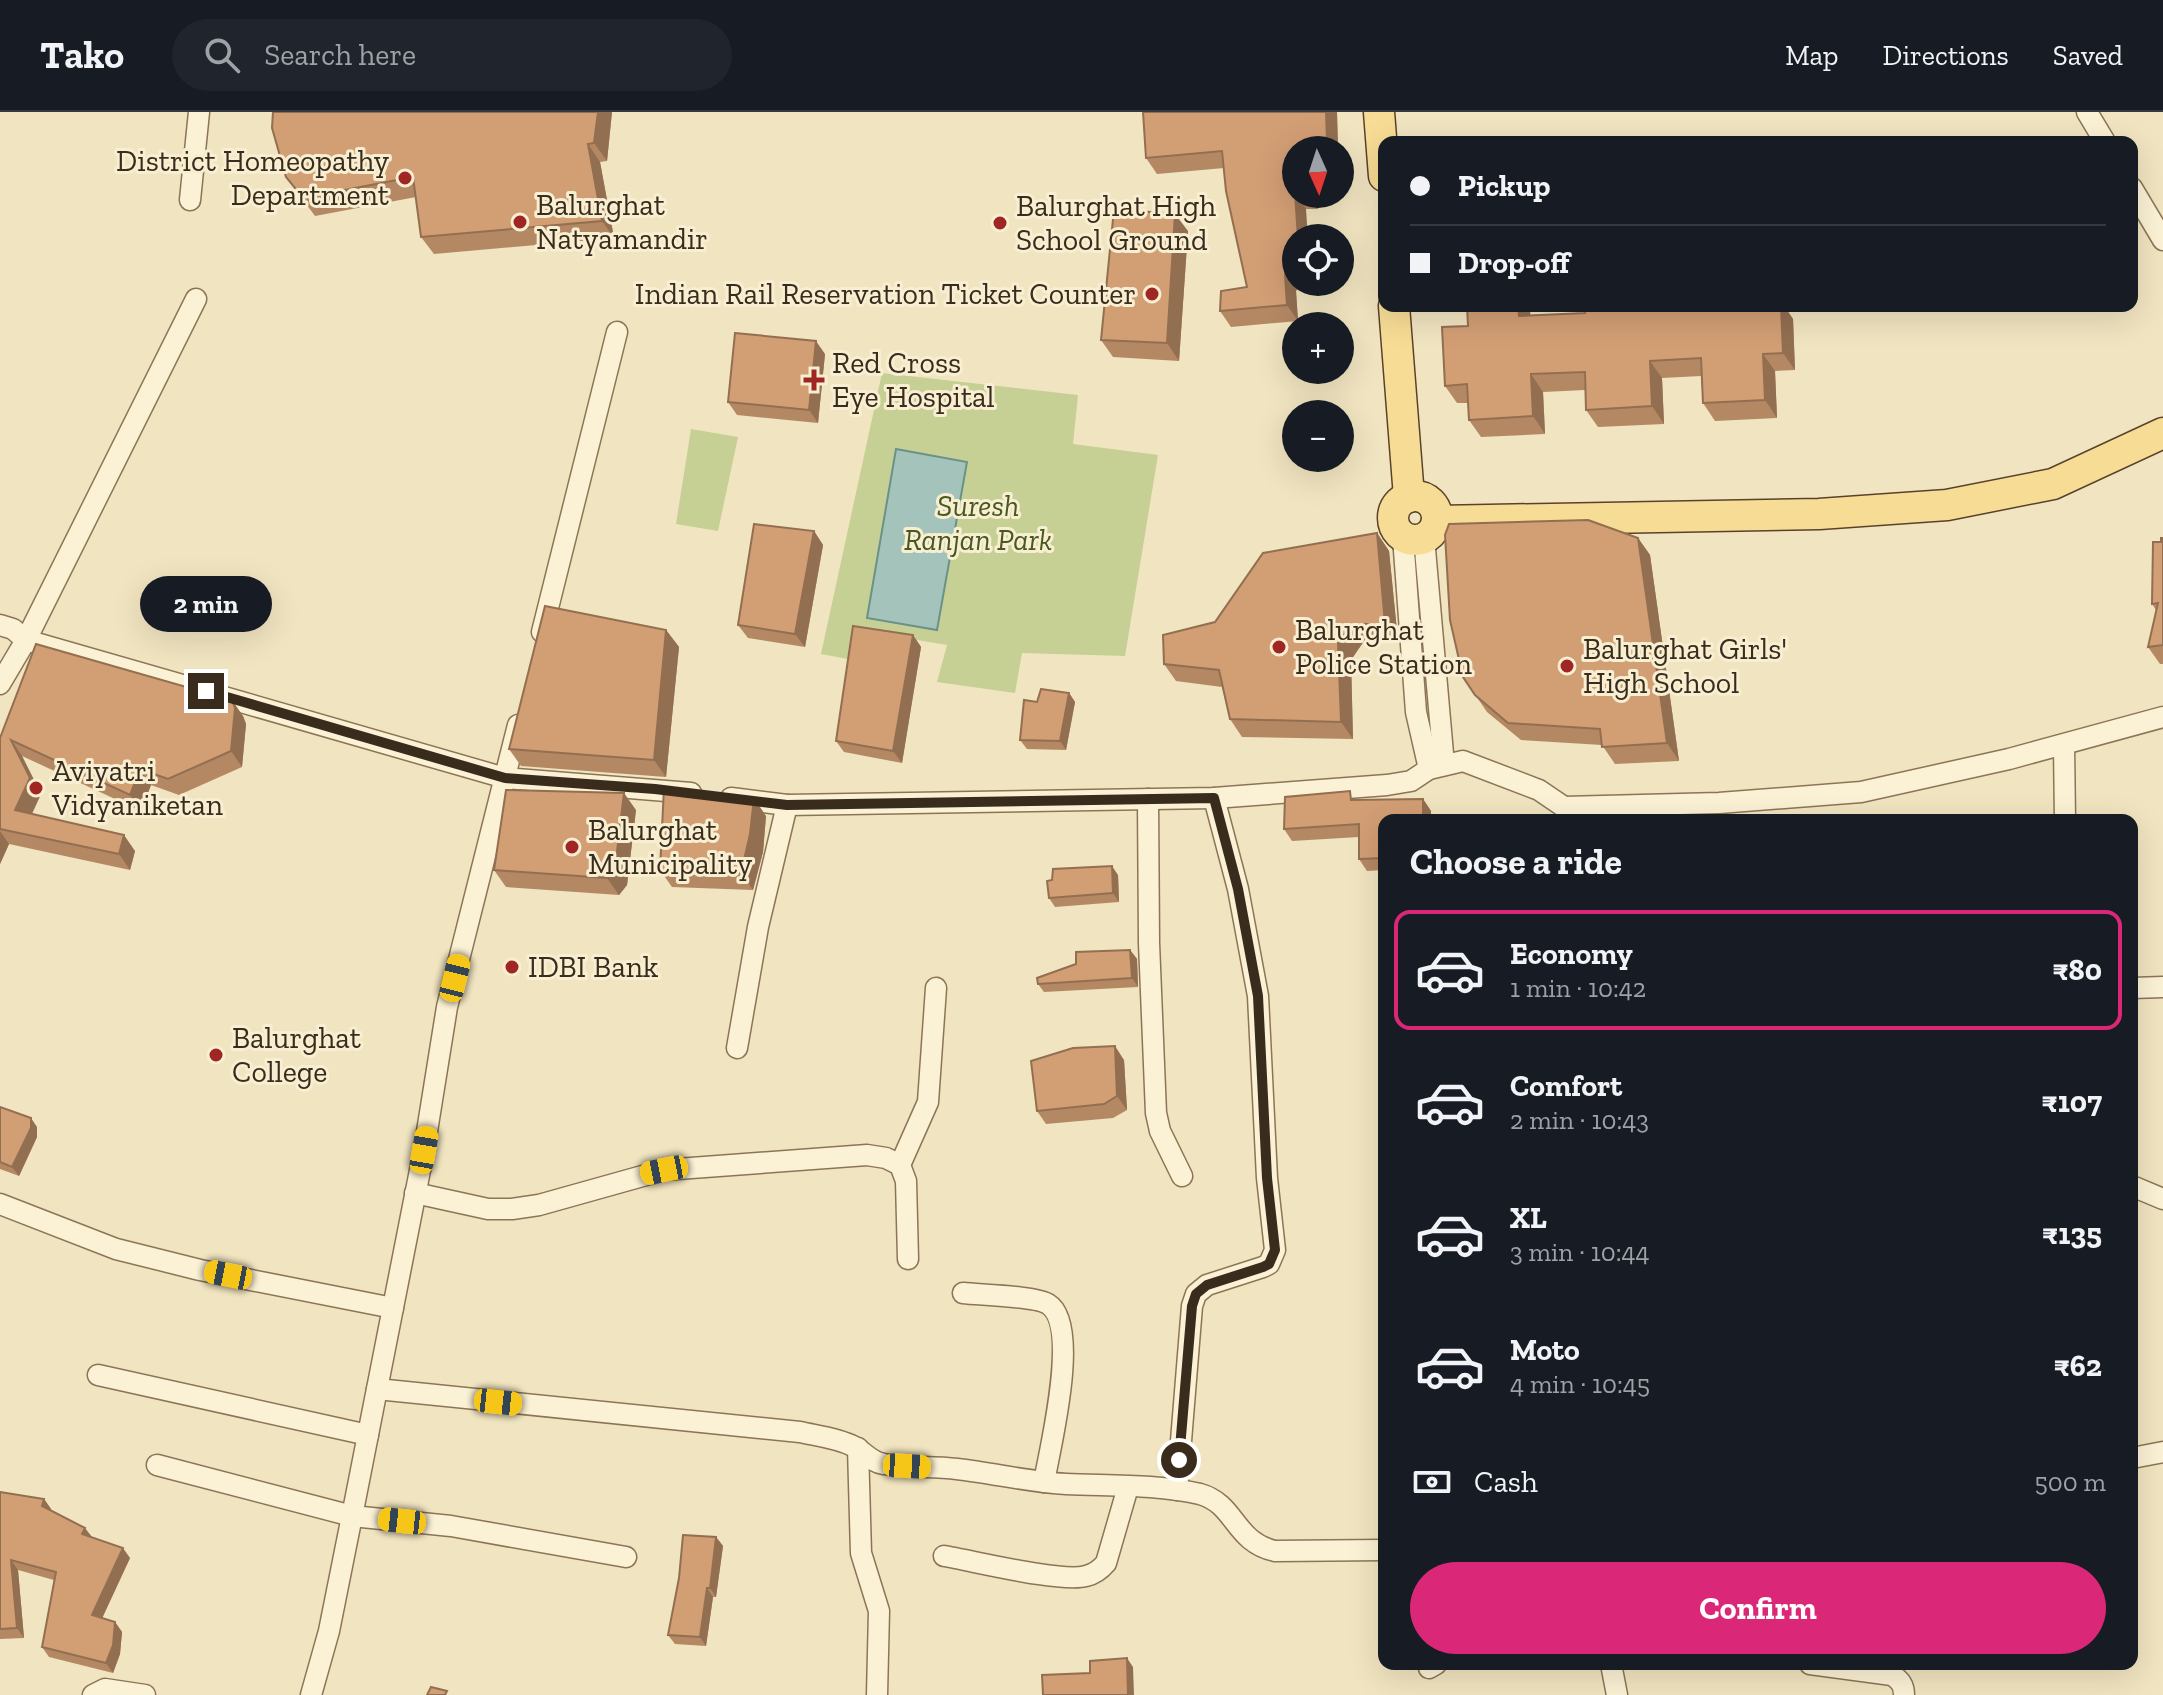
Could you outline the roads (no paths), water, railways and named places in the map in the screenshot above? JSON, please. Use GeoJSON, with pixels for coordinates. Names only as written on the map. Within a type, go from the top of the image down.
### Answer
{"type":"FeatureCollection","features":[{"type":"Feature","properties":{"kind":"main road"},"geometry":{"type":"LineString","coordinates":[[1379,112],[1381,136]]}},
{"type":"Feature","properties":{"kind":"main road"},"geometry":{"type":"LineString","coordinates":[[1394,312],[1409,497],[1423,498],[1434,507],[1421,532]]}},
{"type":"Feature","properties":{"kind":"main road"},"geometry":{"type":"LineString","coordinates":[[1421,532],[1819,514],[1947,505],[2053,484],[2163,433]]}},
{"type":"Feature","properties":{"kind":"street"},"geometry":{"type":"LineString","coordinates":[[190,200],[199,112]]}},
{"type":"Feature","properties":{"kind":"street"},"geometry":{"type":"LineString","coordinates":[[2087,112],[2101,136]]}},
{"type":"Feature","properties":{"kind":"street"},"geometry":{"type":"LineString","coordinates":[[2138,198],[2163,240]]}},
{"type":"Feature","properties":{"kind":"street"},"geometry":{"type":"LineString","coordinates":[[0,684],[26,640],[196,299]]}},
{"type":"Feature","properties":{"kind":"street"},"geometry":{"type":"LineString","coordinates":[[536,655],[617,332]]}},
{"type":"Feature","properties":{"kind":"street"},"geometry":{"type":"LineString","coordinates":[[1421,532],[1436,767]]}},
{"type":"Feature","properties":{"kind":"street"},"geometry":{"type":"LineString","coordinates":[[0,625],[13,629],[26,640],[505,778],[655,789],[787,805],[1214,798],[1387,785],[1411,781],[1436,767],[1463,761],[1539,790],[1567,814],[1861,792],[1933,778],[2163,717]]}},
{"type":"Feature","properties":{"kind":"street"},"geometry":{"type":"LineString","coordinates":[[311,1695],[329,1631],[352,1516],[415,1193],[447,1007],[524,701]]}},
{"type":"Feature","properties":{"kind":"street"},"geometry":{"type":"LineString","coordinates":[[2064,745],[2065,814]]}},
{"type":"Feature","properties":{"kind":"street"},"geometry":{"type":"LineString","coordinates":[[1177,1490],[1192,1306],[1196,1294],[1207,1285],[1269,1264],[1275,1250],[1267,1178],[1258,996],[1238,889],[1214,798]]}},
{"type":"Feature","properties":{"kind":"street"},"geometry":{"type":"LineString","coordinates":[[1148,799],[1149,943],[1156,1113],[1160,1131],[1182,1176]]}},
{"type":"Feature","properties":{"kind":"street"},"geometry":{"type":"LineString","coordinates":[[737,1048],[758,927],[787,805]]}},
{"type":"Feature","properties":{"kind":"street"},"geometry":{"type":"LineString","coordinates":[[2138,988],[2163,987]]}},
{"type":"Feature","properties":{"kind":"street"},"geometry":{"type":"LineString","coordinates":[[900,1165],[928,1102],[936,988]]}},
{"type":"Feature","properties":{"kind":"street"},"geometry":{"type":"LineString","coordinates":[[415,1193],[488,1209],[512,1209],[539,1205],[664,1170],[867,1155],[886,1158],[900,1165],[906,1181],[908,1259]]}},
{"type":"Feature","properties":{"kind":"street"},"geometry":{"type":"LineString","coordinates":[[2138,1189],[2163,1199]]}},
{"type":"Feature","properties":{"kind":"street"},"geometry":{"type":"LineString","coordinates":[[0,1204],[116,1249],[200,1270],[393,1308]]}},
{"type":"Feature","properties":{"kind":"street"},"geometry":{"type":"LineString","coordinates":[[963,1293],[1046,1302],[1058,1313],[1063,1330],[1063,1360],[1044,1482]]}},
{"type":"Feature","properties":{"kind":"street"},"geometry":{"type":"LineString","coordinates":[[98,1375],[368,1435]]}},
{"type":"Feature","properties":{"kind":"street"},"geometry":{"type":"LineString","coordinates":[[377,1389],[800,1432],[840,1440],[858,1448],[870,1460],[883,1464],[955,1469],[1044,1482],[1177,1490],[1210,1497],[1221,1504],[1248,1540],[1260,1548],[1275,1551],[1378,1550]]}},
{"type":"Feature","properties":{"kind":"street"},"geometry":{"type":"LineString","coordinates":[[858,1448],[861,1553],[879,1611],[877,1695]]}},
{"type":"Feature","properties":{"kind":"street"},"geometry":{"type":"LineString","coordinates":[[2138,1457],[2163,1452]]}},
{"type":"Feature","properties":{"kind":"street"},"geometry":{"type":"LineString","coordinates":[[157,1465],[352,1516],[451,1526],[626,1557]]}},
{"type":"Feature","properties":{"kind":"street"},"geometry":{"type":"LineString","coordinates":[[944,1556],[1057,1576],[1083,1577],[1099,1571],[1106,1563],[1128,1487]]}},
{"type":"Feature","properties":{"kind":"street"},"geometry":{"type":"LineString","coordinates":[[1612,1670],[1617,1695]]}},
{"type":"Feature","properties":{"kind":"street"},"geometry":{"type":"LineString","coordinates":[[1855,1670],[1892,1675],[1899,1679],[1904,1695]]}},
{"type":"Feature","properties":{"kind":"street"},"geometry":{"type":"LineString","coordinates":[[93,1695],[105,1689],[145,1695]]}},
{"type":"Feature","properties":{"kind":"water"},"geometry":{"type":"Polygon","coordinates":[[[896,449],[967,462],[937,630],[867,618],[896,449]]]}},
{"type":"Feature","properties":{"kind":"place","name":"District Homeopathy Department"},"geometry":{"type":"Point","coordinates":[405,178]}},
{"type":"Feature","properties":{"kind":"place","name":"Balurghat Natyamandir"},"geometry":{"type":"Point","coordinates":[520,222]}},
{"type":"Feature","properties":{"kind":"place","name":"Balurghat High School Ground"},"geometry":{"type":"Point","coordinates":[1000,223]}},
{"type":"Feature","properties":{"kind":"place","name":"Indian Rail Reservation Ticket Counter"},"geometry":{"type":"Point","coordinates":[1152,294]}},
{"type":"Feature","properties":{"kind":"place","name":"Red Cross Eye Hospital"},"geometry":{"type":"Point","coordinates":[814,380]}},
{"type":"Feature","properties":{"kind":"place","name":"Balurghat Police Station"},"geometry":{"type":"Point","coordinates":[1279,647]}},
{"type":"Feature","properties":{"kind":"place","name":"Balurghat Girls' High School"},"geometry":{"type":"Point","coordinates":[1567,666]}},
{"type":"Feature","properties":{"kind":"place","name":"Aviyatri Vidyaniketan"},"geometry":{"type":"Point","coordinates":[36,788]}},
{"type":"Feature","properties":{"kind":"place","name":"Balurghat Municipality"},"geometry":{"type":"Point","coordinates":[572,847]}},
{"type":"Feature","properties":{"kind":"place","name":"IDBI Bank"},"geometry":{"type":"Point","coordinates":[512,967]}},
{"type":"Feature","properties":{"kind":"place","name":"Balurghat College"},"geometry":{"type":"Point","coordinates":[216,1055]}},
{"type":"Feature","properties":{"kind":"park label","name":"Suresh Ranjan Park"},"geometry":{"type":"Point","coordinates":[978,523]}}]}
